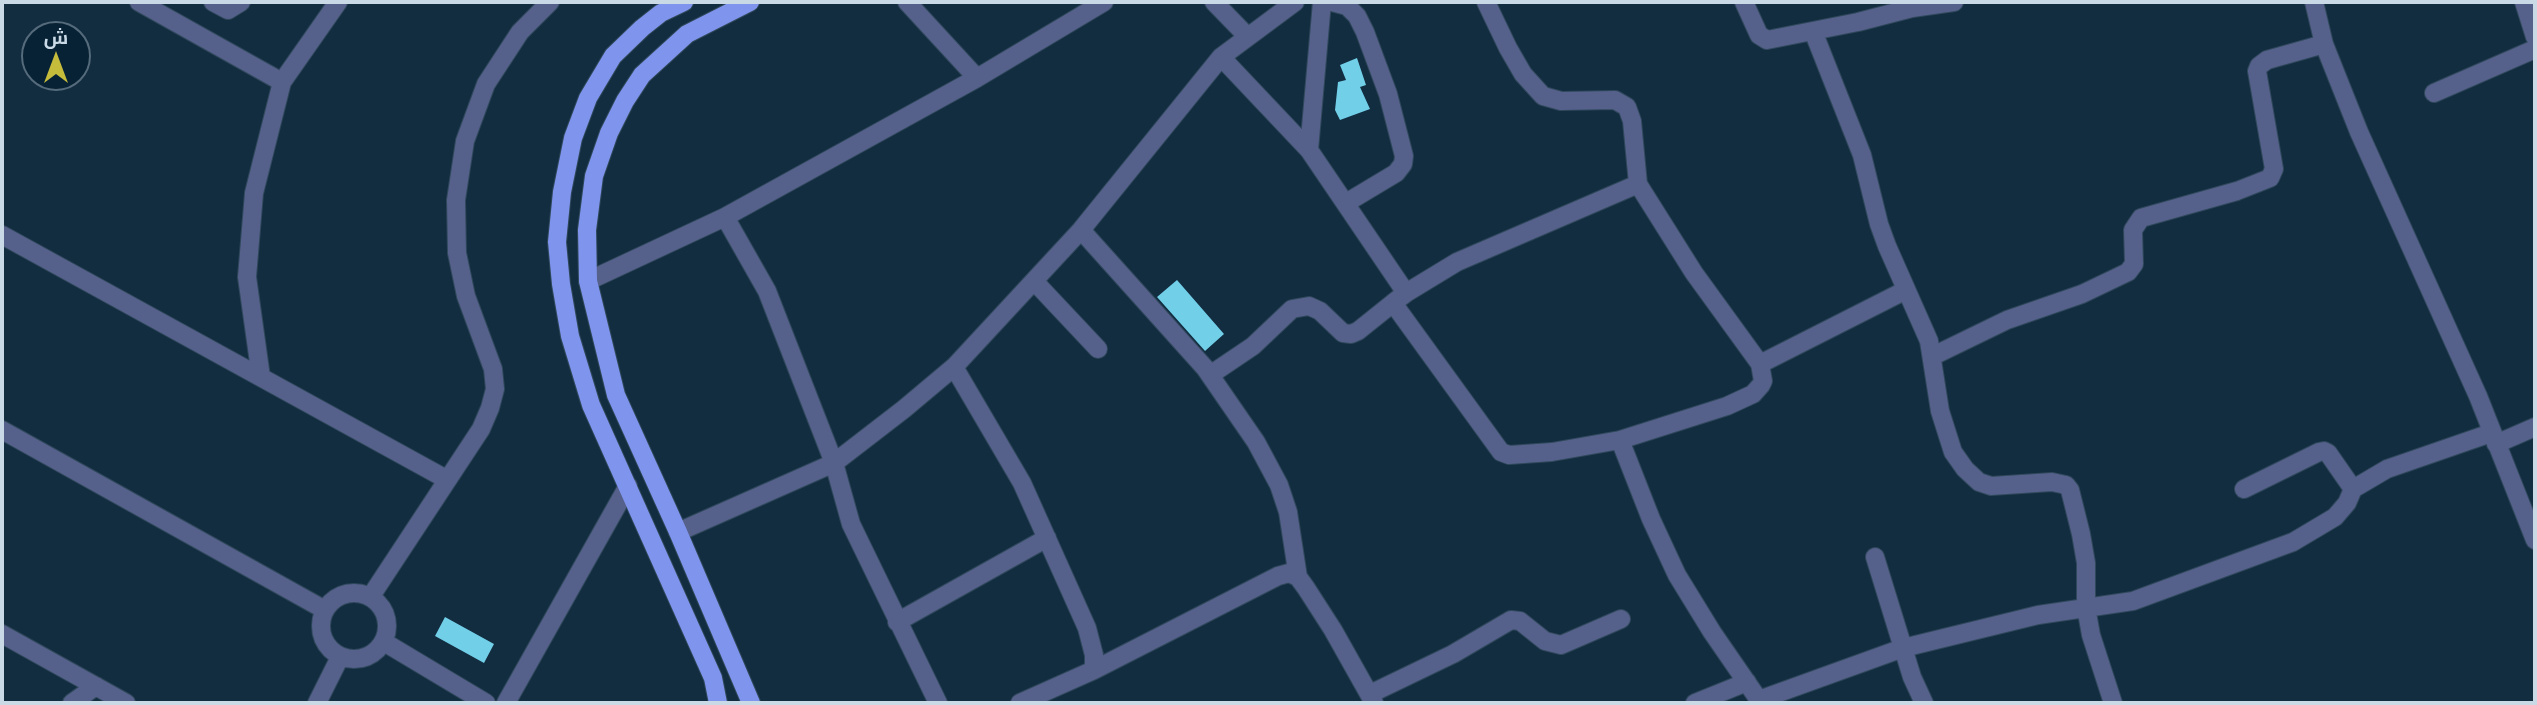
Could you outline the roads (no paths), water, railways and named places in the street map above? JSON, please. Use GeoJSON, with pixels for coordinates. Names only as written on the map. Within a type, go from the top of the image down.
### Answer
{"type":"FeatureCollection","features":[{"type":"Feature","properties":{"kind":"main road"},"geometry":{"type":"LineString","coordinates":[[684,2],[661,13],[613,56],[589,98],[573,138],[562,192],[557,242],[570,336],[591,405],[713,678],[718,703]]}},
{"type":"Feature","properties":{"kind":"main road"},"geometry":{"type":"LineString","coordinates":[[750,2],[687,34],[642,75],[609,133],[594,176],[587,230],[589,281],[616,395],[751,703]]}},
{"type":"Feature","properties":{"kind":"street"},"geometry":{"type":"LineString","coordinates":[[139,2],[282,82]]}},
{"type":"Feature","properties":{"kind":"street"},"geometry":{"type":"LineString","coordinates":[[214,2],[228,10],[241,2]]}},
{"type":"Feature","properties":{"kind":"street"},"geometry":{"type":"LineString","coordinates":[[261,377],[247,277],[254,193],[282,82],[338,2]]}},
{"type":"Feature","properties":{"kind":"street"},"geometry":{"type":"LineString","coordinates":[[371,597],[481,429],[490,408],[495,389],[493,369],[466,296],[457,253],[456,200],[466,141],[486,84],[520,32],[550,2]]}},
{"type":"Feature","properties":{"kind":"street"},"geometry":{"type":"LineString","coordinates":[[907,2],[977,78]]}},
{"type":"Feature","properties":{"kind":"street"},"geometry":{"type":"LineString","coordinates":[[1214,2],[1248,37]]}},
{"type":"Feature","properties":{"kind":"street"},"geometry":{"type":"LineString","coordinates":[[678,532],[834,463],[954,367],[1081,230],[1221,57],[1295,2]]}},
{"type":"Feature","properties":{"kind":"street"},"geometry":{"type":"LineString","coordinates":[[1310,150],[1322,2]]}},
{"type":"Feature","properties":{"kind":"street"},"geometry":{"type":"LineString","coordinates":[[1332,2],[1347,6],[1357,16],[1365,32],[1388,94],[1405,156],[1396,173],[1346,203]]}},
{"type":"Feature","properties":{"kind":"street"},"geometry":{"type":"LineString","coordinates":[[1221,57],[1310,150],[1346,203],[1400,298],[1500,452],[1509,455],[1552,452],[1620,440],[1742,400],[1761,385],[1763,381],[1760,364],[1694,273],[1638,184],[1632,121],[1627,107],[1615,100],[1560,101],[1543,96],[1523,74],[1486,2]]}},
{"type":"Feature","properties":{"kind":"street"},"geometry":{"type":"LineString","coordinates":[[1744,2],[1763,39],[1774,40],[1912,8],[1954,2]]}},
{"type":"Feature","properties":{"kind":"street"},"geometry":{"type":"LineString","coordinates":[[2314,2],[2324,44],[2359,132],[2478,396],[2535,537]]}},
{"type":"Feature","properties":{"kind":"street"},"geometry":{"type":"LineString","coordinates":[[2524,2],[2535,37]]}},
{"type":"Feature","properties":{"kind":"street"},"geometry":{"type":"LineString","coordinates":[[589,281],[725,217],[977,78],[1098,3]]}},
{"type":"Feature","properties":{"kind":"street"},"geometry":{"type":"LineString","coordinates":[[1813,31],[1861,155],[1879,224],[1923,325],[1933,356],[1946,434],[1953,452],[1979,482],[1991,486],[2052,482],[2068,487],[2075,506],[2084,554],[2086,607],[2091,635],[2113,703]]}},
{"type":"Feature","properties":{"kind":"street"},"geometry":{"type":"LineString","coordinates":[[1933,356],[2007,320],[2082,294],[2128,272],[2134,264],[2133,230],[2141,218],[2237,191],[2270,178],[2274,169],[2257,71],[2259,66],[2267,60],[2324,44]]}},
{"type":"Feature","properties":{"kind":"street"},"geometry":{"type":"LineString","coordinates":[[2434,93],[2535,49]]}},
{"type":"Feature","properties":{"kind":"street"},"geometry":{"type":"LineString","coordinates":[[1210,375],[1253,346],[1292,309],[1309,306],[1320,311],[1343,333],[1351,334],[1400,298],[1457,262],[1638,184]]}},
{"type":"Feature","properties":{"kind":"street"},"geometry":{"type":"LineString","coordinates":[[725,217],[767,290],[834,463],[851,524],[938,703]]}},
{"type":"Feature","properties":{"kind":"street"},"geometry":{"type":"LineString","coordinates":[[1081,230],[1210,375],[1256,442],[1279,485],[1287,512],[1298,577],[1333,630],[1372,699],[1511,620],[1520,621],[1545,641],[1560,645],[1621,619]]}},
{"type":"Feature","properties":{"kind":"street"},"geometry":{"type":"LineString","coordinates":[[2,235],[446,479]]}},
{"type":"Feature","properties":{"kind":"street"},"geometry":{"type":"LineString","coordinates":[[1034,281],[1098,349]]}},
{"type":"Feature","properties":{"kind":"street"},"geometry":{"type":"LineString","coordinates":[[1760,364],[1906,290]]}},
{"type":"Feature","properties":{"kind":"street"},"geometry":{"type":"LineString","coordinates":[[954,367],[1022,483],[1091,640],[1094,670]]}},
{"type":"Feature","properties":{"kind":"street"},"geometry":{"type":"LineString","coordinates":[[1620,440],[1651,519],[1678,575],[1712,632],[1760,702],[1903,649],[2038,615],[2133,601],[2292,542],[2335,517],[2347,503],[2353,489],[2387,469],[2535,428]]}},
{"type":"Feature","properties":{"kind":"street"},"geometry":{"type":"LineString","coordinates":[[2,430],[325,610]]}},
{"type":"Feature","properties":{"kind":"street"},"geometry":{"type":"LineString","coordinates":[[2244,489],[2324,452],[2328,453],[2353,489]]}},
{"type":"Feature","properties":{"kind":"street"},"geometry":{"type":"LineString","coordinates":[[506,703],[628,486]]}},
{"type":"Feature","properties":{"kind":"street"},"geometry":{"type":"LineString","coordinates":[[897,622],[1047,538]]}},
{"type":"Feature","properties":{"kind":"street"},"geometry":{"type":"LineString","coordinates":[[1875,557],[1903,649],[1924,703]]}},
{"type":"Feature","properties":{"kind":"street"},"geometry":{"type":"LineString","coordinates":[[1020,703],[1094,670],[1278,576],[1289,573],[1298,577]]}},
{"type":"Feature","properties":{"kind":"street"},"geometry":{"type":"LineString","coordinates":[[347,593],[360,593],[371,597],[386,615],[388,631],[384,642],[365,658],[340,656],[325,643],[321,632],[325,610],[336,598],[347,593]]}},
{"type":"Feature","properties":{"kind":"street"},"geometry":{"type":"LineString","coordinates":[[2,634],[126,703]]}},
{"type":"Feature","properties":{"kind":"street"},"geometry":{"type":"LineString","coordinates":[[384,642],[486,703]]}},
{"type":"Feature","properties":{"kind":"street"},"geometry":{"type":"LineString","coordinates":[[317,703],[340,656]]}},
{"type":"Feature","properties":{"kind":"street"},"geometry":{"type":"LineString","coordinates":[[1695,703],[1746,682]]}},
{"type":"Feature","properties":{"kind":"street"},"geometry":{"type":"LineString","coordinates":[[72,703],[96,686]]}}]}
